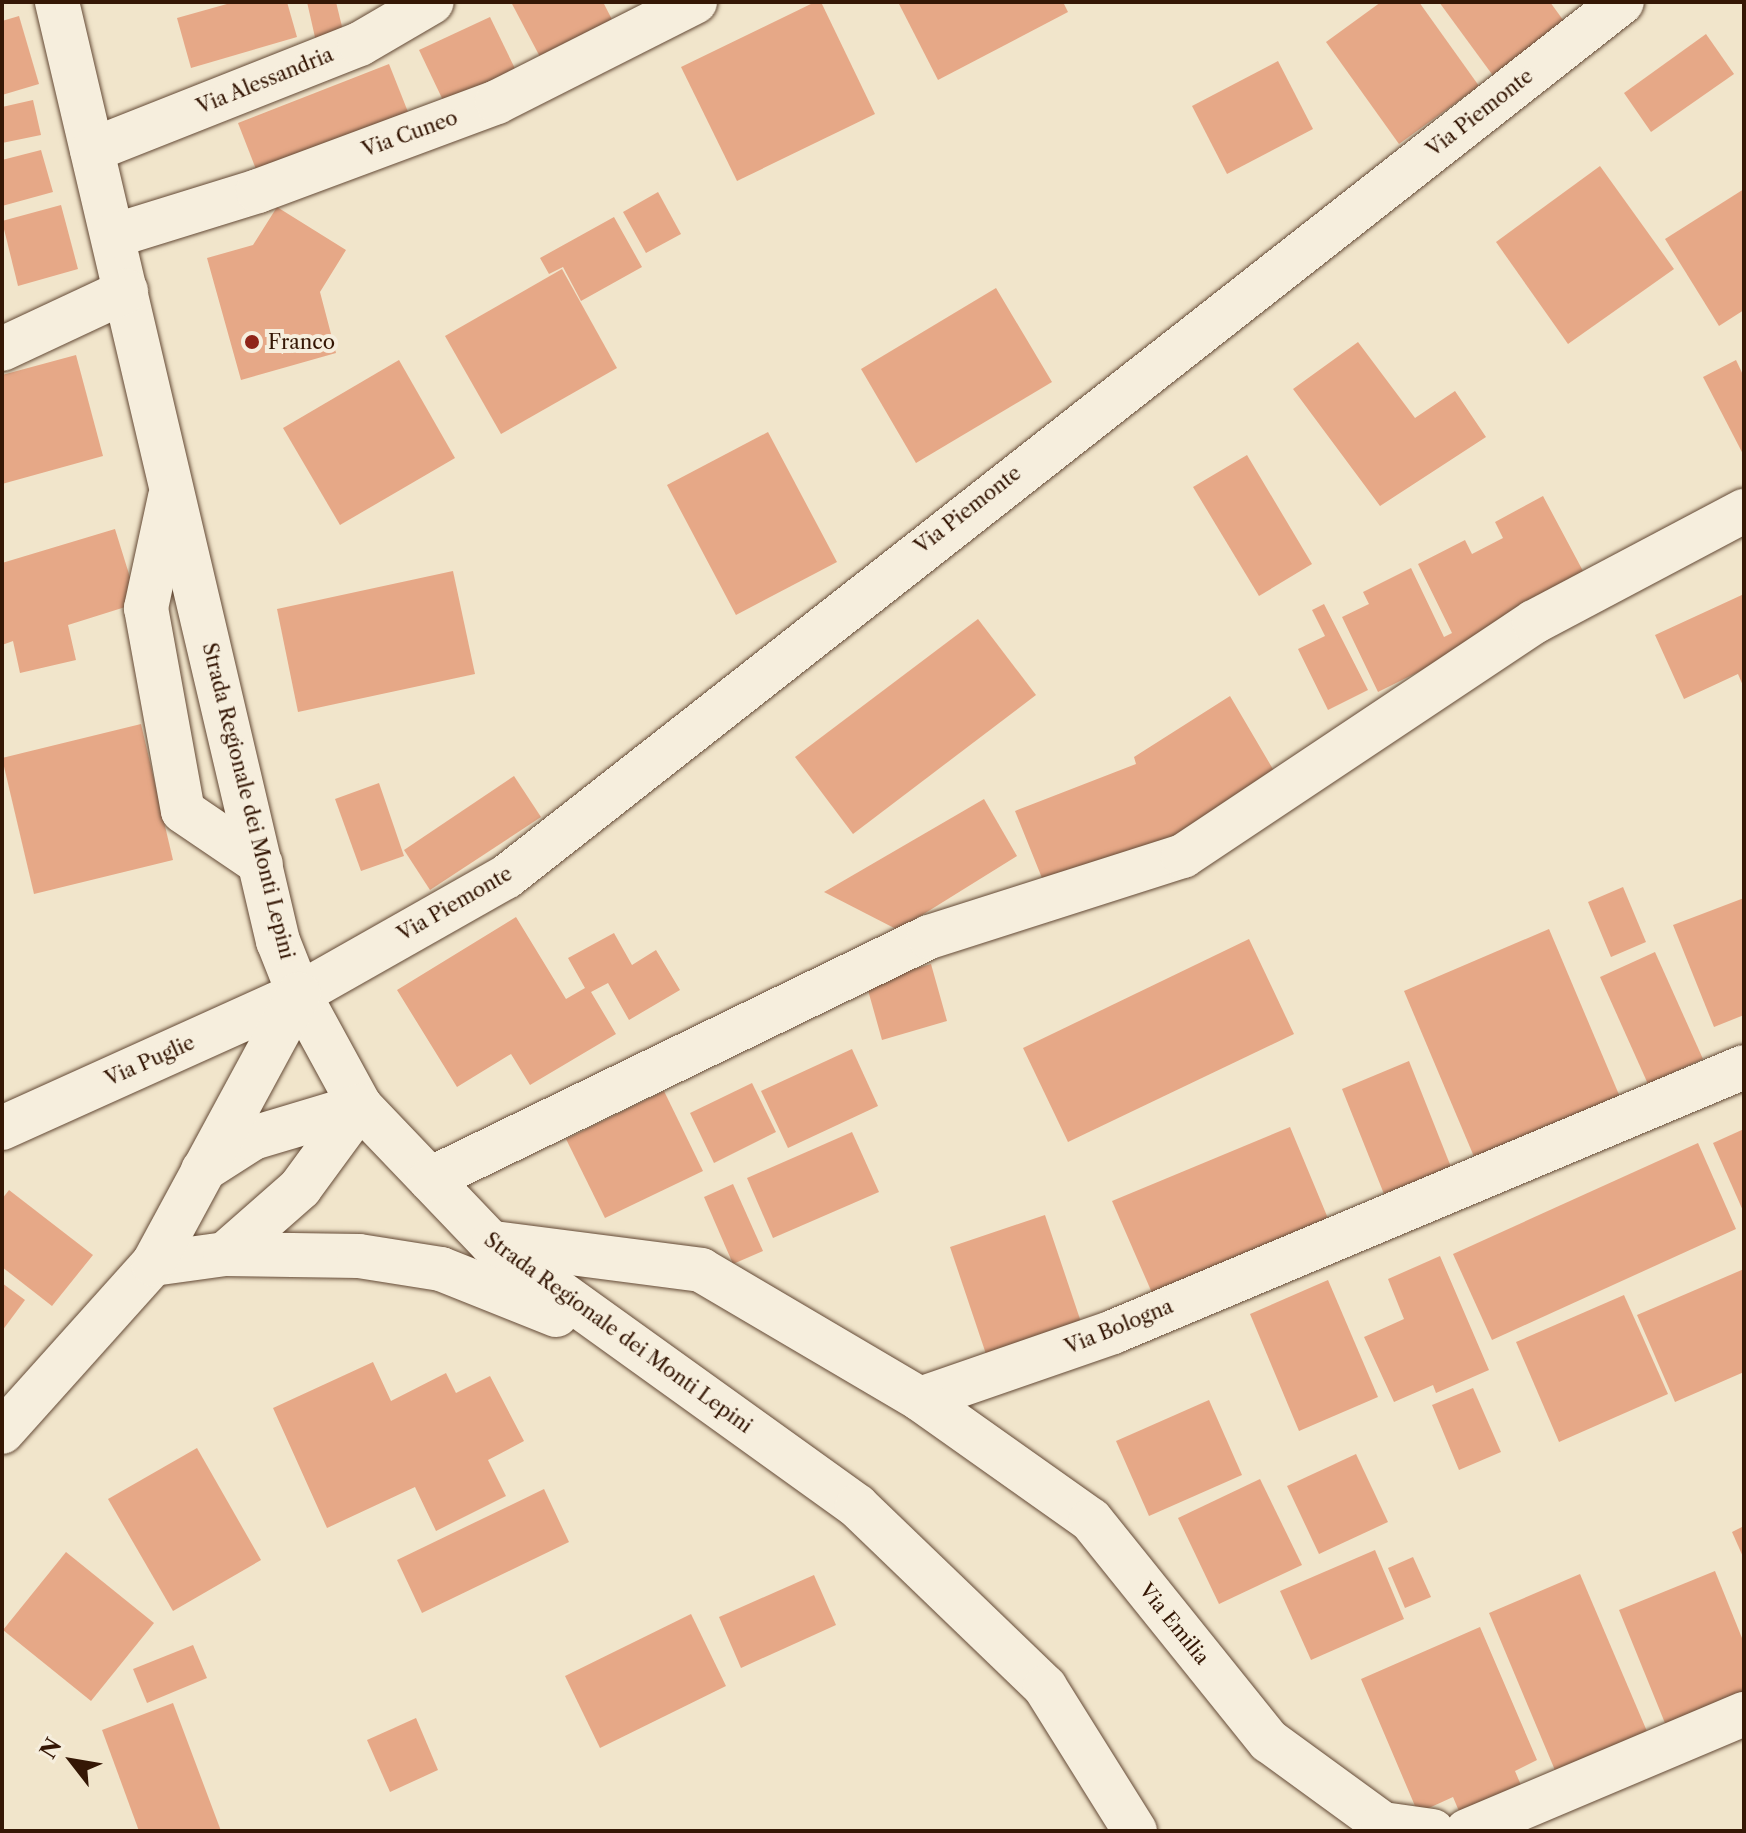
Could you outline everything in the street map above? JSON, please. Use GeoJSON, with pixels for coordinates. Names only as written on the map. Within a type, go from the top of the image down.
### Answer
{"type":"FeatureCollection","features":[{"type":"Feature","properties":{"kind":"street","name":"Strada Regionale dei Monti Lepini"},"geometry":{"type":"LineString","coordinates":[[57,2],[173,484],[278,941],[299,994],[360,1106],[491,1243],[857,1506],[1045,1687],[1135,1831]]}},
{"type":"Feature","properties":{"kind":"street","name":"Via Alessandria"},"geometry":{"type":"LineString","coordinates":[[92,150],[360,44],[432,2]]}},
{"type":"Feature","properties":{"kind":"street","name":"Via Cuneo"},"geometry":{"type":"LineString","coordinates":[[113,236],[258,191],[497,102],[695,2]]}},
{"type":"Feature","properties":{"kind":"street","name":"Via Piemonte"},"geometry":{"type":"LineString","coordinates":[[299,994],[506,877],[1622,2]]}},
{"type":"Feature","properties":{"kind":"street"},"geometry":{"type":"LineString","coordinates":[[2,349],[126,291]]}},
{"type":"Feature","properties":{"kind":"street"},"geometry":{"type":"LineString","coordinates":[[173,484],[146,608],[183,811],[261,864]]}},
{"type":"Feature","properties":{"kind":"street"},"geometry":{"type":"LineString","coordinates":[[430,1179],[929,937],[1183,856],[1534,622],[1744,511]]}},
{"type":"Feature","properties":{"kind":"street","name":"Via Puglie"},"geometry":{"type":"LineString","coordinates":[[2,1128],[299,994]]}},
{"type":"Feature","properties":{"kind":"street"},"geometry":{"type":"LineString","coordinates":[[2,1432],[153,1264],[197,1174],[299,994]]}},
{"type":"Feature","properties":{"kind":"street","name":"Via Bologna"},"geometry":{"type":"LineString","coordinates":[[920,1399],[1113,1332],[1744,1067]]}},
{"type":"Feature","properties":{"kind":"street"},"geometry":{"type":"LineString","coordinates":[[197,1174],[253,1138],[360,1106]]}},
{"type":"Feature","properties":{"kind":"street"},"geometry":{"type":"LineString","coordinates":[[225,1254],[300,1188],[360,1106]]}},
{"type":"Feature","properties":{"kind":"street"},"geometry":{"type":"LineString","coordinates":[[491,1243],[701,1270],[920,1399]]}},
{"type":"Feature","properties":{"kind":"street"},"geometry":{"type":"LineString","coordinates":[[153,1264],[225,1254],[359,1256],[441,1269],[504,1290],[649,1359]]}},
{"type":"Feature","properties":{"kind":"street","name":"Via Emilia"},"geometry":{"type":"LineString","coordinates":[[920,1399],[1091,1520],[1269,1741],[1383,1824],[1433,1831]]}},
{"type":"Feature","properties":{"kind":"street"},"geometry":{"type":"LineString","coordinates":[[1467,1831],[1744,1714]]}},
{"type":"Feature","properties":{"kind":"building"},"geometry":{"type":"Polygon","coordinates":[[[234,2],[287,2],[297,37],[191,68],[177,18],[234,2]]]}},
{"type":"Feature","properties":{"kind":"building"},"geometry":{"type":"Polygon","coordinates":[[[307,2],[336,2],[345,39],[317,46],[307,2]]]}},
{"type":"Feature","properties":{"kind":"building"},"geometry":{"type":"Polygon","coordinates":[[[511,2],[603,2],[620,35],[548,72],[511,2]]]}},
{"type":"Feature","properties":{"kind":"building"},"geometry":{"type":"Polygon","coordinates":[[[815,2],[821,2],[875,114],[737,181],[681,67],[815,2]]]}},
{"type":"Feature","properties":{"kind":"building"},"geometry":{"type":"Polygon","coordinates":[[[898,2],[1063,2],[1068,12],[938,80],[898,2]]]}},
{"type":"Feature","properties":{"kind":"building"},"geometry":{"type":"Polygon","coordinates":[[[1381,2],[1419,2],[1479,86],[1399,144],[1326,42],[1381,2]]]}},
{"type":"Feature","properties":{"kind":"building"},"geometry":{"type":"Polygon","coordinates":[[[1439,2],[1550,2],[1566,24],[1494,77],[1439,2]]]}},
{"type":"Feature","properties":{"kind":"building"},"geometry":{"type":"Polygon","coordinates":[[[19,16],[39,84],[2,95],[2,21],[19,16]]]}},
{"type":"Feature","properties":{"kind":"building"},"geometry":{"type":"Polygon","coordinates":[[[490,17],[521,81],[450,115],[419,50],[490,17]]]}},
{"type":"Feature","properties":{"kind":"building"},"geometry":{"type":"Polygon","coordinates":[[[1706,34],[1734,74],[1651,132],[1624,93],[1706,34]]]}},
{"type":"Feature","properties":{"kind":"building"},"geometry":{"type":"Polygon","coordinates":[[[1278,61],[1313,129],[1227,174],[1192,106],[1278,61]]]}},
{"type":"Feature","properties":{"kind":"building"},"geometry":{"type":"Polygon","coordinates":[[[389,64],[410,117],[259,177],[238,123],[389,64]]]}},
{"type":"Feature","properties":{"kind":"building"},"geometry":{"type":"Polygon","coordinates":[[[33,100],[41,135],[2,143],[2,107],[33,100]]]}},
{"type":"Feature","properties":{"kind":"building"},"geometry":{"type":"Polygon","coordinates":[[[41,150],[53,192],[2,206],[2,160],[41,150]]]}},
{"type":"Feature","properties":{"kind":"building"},"geometry":{"type":"Polygon","coordinates":[[[1600,166],[1674,269],[1568,344],[1496,242],[1600,166]]]}},
{"type":"Feature","properties":{"kind":"building"},"geometry":{"type":"Polygon","coordinates":[[[1744,189],[1744,310],[1719,326],[1665,239],[1744,189]]]}},
{"type":"Feature","properties":{"kind":"building"},"geometry":{"type":"Polygon","coordinates":[[[658,192],[681,234],[646,253],[623,212],[658,192]]]}},
{"type":"Feature","properties":{"kind":"building"},"geometry":{"type":"Polygon","coordinates":[[[61,205],[78,269],[18,286],[2,221],[61,205]]]}},
{"type":"Feature","properties":{"kind":"building"},"geometry":{"type":"Polygon","coordinates":[[[277,207],[346,250],[320,292],[336,353],[241,380],[207,258],[253,245],[277,207]]]}},
{"type":"Feature","properties":{"kind":"building"},"geometry":{"type":"Polygon","coordinates":[[[614,217],[642,267],[581,301],[563,267],[549,274],[540,258],[614,217]]]}},
{"type":"Feature","properties":{"kind":"building"},"geometry":{"type":"Polygon","coordinates":[[[562,269],[617,368],[501,434],[445,336],[562,269]]]}},
{"type":"Feature","properties":{"kind":"building"},"geometry":{"type":"Polygon","coordinates":[[[996,288],[1052,382],[916,463],[861,369],[996,288]]]}},
{"type":"Feature","properties":{"kind":"building"},"geometry":{"type":"Polygon","coordinates":[[[1358,342],[1415,418],[1455,391],[1486,437],[1380,506],[1293,389],[1358,342]]]}},
{"type":"Feature","properties":{"kind":"building"},"geometry":{"type":"Polygon","coordinates":[[[76,355],[103,456],[2,484],[2,375],[76,355]]]}},
{"type":"Feature","properties":{"kind":"building"},"geometry":{"type":"Polygon","coordinates":[[[399,360],[455,458],[340,525],[283,428],[399,360]]]}},
{"type":"Feature","properties":{"kind":"building"},"geometry":{"type":"Polygon","coordinates":[[[1736,360],[1744,377],[1744,456],[1703,377],[1736,360]]]}},
{"type":"Feature","properties":{"kind":"building"},"geometry":{"type":"Polygon","coordinates":[[[768,432],[837,562],[736,615],[667,485],[768,432]]]}},
{"type":"Feature","properties":{"kind":"building"},"geometry":{"type":"Polygon","coordinates":[[[1247,455],[1312,564],[1259,596],[1193,487],[1247,455]]]}},
{"type":"Feature","properties":{"kind":"building"},"geometry":{"type":"Polygon","coordinates":[[[1543,496],[1591,586],[1378,692],[1342,617],[1369,604],[1363,592],[1411,568],[1444,637],[1452,633],[1418,564],[1465,540],[1472,554],[1503,538],[1495,522],[1543,496]]]}},
{"type":"Feature","properties":{"kind":"building"},"geometry":{"type":"Polygon","coordinates":[[[115,529],[138,603],[68,625],[76,660],[20,673],[13,641],[2,645],[2,563],[115,529]]]}},
{"type":"Feature","properties":{"kind":"building"},"geometry":{"type":"Polygon","coordinates":[[[453,571],[475,674],[298,712],[277,609],[453,571]]]}},
{"type":"Feature","properties":{"kind":"building"},"geometry":{"type":"Polygon","coordinates":[[[1744,594],[1744,688],[1738,674],[1684,699],[1655,635],[1744,594]]]}},
{"type":"Feature","properties":{"kind":"building"},"geometry":{"type":"Polygon","coordinates":[[[1324,604],[1368,690],[1328,710],[1298,649],[1325,636],[1312,610],[1324,604]]]}},
{"type":"Feature","properties":{"kind":"building"},"geometry":{"type":"Polygon","coordinates":[[[978,619],[1036,695],[853,834],[795,757],[978,619]]]}},
{"type":"Feature","properties":{"kind":"building"},"geometry":{"type":"Polygon","coordinates":[[[1230,696],[1277,776],[1165,841],[1046,888],[1015,811],[1136,764],[1134,757],[1230,696]]]}},
{"type":"Feature","properties":{"kind":"building"},"geometry":{"type":"Polygon","coordinates":[[[141,724],[173,860],[34,894],[2,758],[141,724]]]}},
{"type":"Feature","properties":{"kind":"building"},"geometry":{"type":"Polygon","coordinates":[[[514,776],[541,817],[430,890],[404,850],[514,776]]]}},
{"type":"Feature","properties":{"kind":"building"},"geometry":{"type":"Polygon","coordinates":[[[379,783],[404,856],[361,871],[335,799],[379,783]]]}},
{"type":"Feature","properties":{"kind":"building"},"geometry":{"type":"Polygon","coordinates":[[[984,799],[1017,856],[898,930],[824,892],[984,799]]]}},
{"type":"Feature","properties":{"kind":"building"},"geometry":{"type":"Polygon","coordinates":[[[1623,887],[1646,942],[1611,957],[1588,902],[1623,887]]]}},
{"type":"Feature","properties":{"kind":"building"},"geometry":{"type":"Polygon","coordinates":[[[1744,898],[1744,1015],[1714,1027],[1673,925],[1744,898]]]}},
{"type":"Feature","properties":{"kind":"building"},"geometry":{"type":"Polygon","coordinates":[[[516,917],[566,999],[585,988],[568,958],[614,933],[632,965],[656,950],[680,990],[629,1020],[608,983],[591,992],[616,1034],[530,1085],[511,1054],[457,1087],[397,990],[516,917]]]}},
{"type":"Feature","properties":{"kind":"building"},"geometry":{"type":"Polygon","coordinates":[[[1549,929],[1620,1097],[1475,1159],[1404,991],[1549,929]]]}},
{"type":"Feature","properties":{"kind":"building"},"geometry":{"type":"Polygon","coordinates":[[[1249,939],[1294,1034],[1068,1142],[1023,1048],[1249,939]]]}},
{"type":"Feature","properties":{"kind":"building"},"geometry":{"type":"Polygon","coordinates":[[[1655,952],[1703,1059],[1648,1084],[1600,977],[1655,952]]]}},
{"type":"Feature","properties":{"kind":"building"},"geometry":{"type":"Polygon","coordinates":[[[931,964],[947,1021],[882,1040],[866,983],[931,964]]]}},
{"type":"Feature","properties":{"kind":"building"},"geometry":{"type":"Polygon","coordinates":[[[852,1049],[878,1106],[788,1148],[761,1091],[852,1049]]]}},
{"type":"Feature","properties":{"kind":"building"},"geometry":{"type":"Polygon","coordinates":[[[1409,1061],[1451,1167],[1384,1194],[1342,1089],[1409,1061]]]}},
{"type":"Feature","properties":{"kind":"building"},"geometry":{"type":"Polygon","coordinates":[[[752,1083],[776,1132],[714,1163],[690,1113],[752,1083]]]}},
{"type":"Feature","properties":{"kind":"building"},"geometry":{"type":"Polygon","coordinates":[[[664,1091],[703,1171],[605,1218],[566,1139],[664,1091]]]}},
{"type":"Feature","properties":{"kind":"building"},"geometry":{"type":"Polygon","coordinates":[[[1290,1127],[1332,1228],[1156,1302],[1112,1201],[1290,1127]]]}},
{"type":"Feature","properties":{"kind":"building"},"geometry":{"type":"Polygon","coordinates":[[[1744,1129],[1744,1213],[1713,1143],[1744,1129]]]}},
{"type":"Feature","properties":{"kind":"building"},"geometry":{"type":"Polygon","coordinates":[[[852,1132],[879,1192],[773,1238],[747,1178],[852,1132]]]}},
{"type":"Feature","properties":{"kind":"building"},"geometry":{"type":"Polygon","coordinates":[[[1698,1143],[1736,1229],[1492,1340],[1453,1254],[1698,1143]]]}},
{"type":"Feature","properties":{"kind":"building"},"geometry":{"type":"Polygon","coordinates":[[[733,1184],[763,1251],[733,1264],[704,1197],[733,1184]]]}},
{"type":"Feature","properties":{"kind":"building"},"geometry":{"type":"Polygon","coordinates":[[[9,1190],[93,1255],[52,1306],[2,1267],[2,1199],[9,1190]]]}},
{"type":"Feature","properties":{"kind":"building"},"geometry":{"type":"Polygon","coordinates":[[[1045,1215],[1083,1328],[988,1360],[950,1247],[1045,1215]]]}},
{"type":"Feature","properties":{"kind":"building"},"geometry":{"type":"Polygon","coordinates":[[[1440,1256],[1489,1370],[1436,1393],[1433,1385],[1394,1402],[1364,1337],[1404,1319],[1388,1279],[1440,1256]]]}},
{"type":"Feature","properties":{"kind":"building"},"geometry":{"type":"Polygon","coordinates":[[[1744,1269],[1744,1372],[1675,1402],[1637,1315],[1744,1269]]]}},
{"type":"Feature","properties":{"kind":"building"},"geometry":{"type":"Polygon","coordinates":[[[1328,1280],[1378,1397],[1299,1431],[1250,1314],[1328,1280]]]}},
{"type":"Feature","properties":{"kind":"building"},"geometry":{"type":"Polygon","coordinates":[[[2,1283],[25,1300],[2,1331],[2,1283]]]}},
{"type":"Feature","properties":{"kind":"building"},"geometry":{"type":"Polygon","coordinates":[[[1624,1295],[1668,1394],[1559,1442],[1516,1342],[1624,1295]]]}},
{"type":"Feature","properties":{"kind":"building"},"geometry":{"type":"Polygon","coordinates":[[[373,1362],[391,1401],[446,1373],[456,1393],[490,1376],[524,1441],[488,1460],[506,1496],[436,1531],[415,1487],[327,1528],[273,1408],[373,1362]]]}},
{"type":"Feature","properties":{"kind":"building"},"geometry":{"type":"Polygon","coordinates":[[[1473,1388],[1501,1452],[1459,1470],[1432,1405],[1473,1388]]]}},
{"type":"Feature","properties":{"kind":"building"},"geometry":{"type":"Polygon","coordinates":[[[1209,1400],[1242,1475],[1149,1516],[1116,1441],[1209,1400]]]}},
{"type":"Feature","properties":{"kind":"building"},"geometry":{"type":"Polygon","coordinates":[[[197,1448],[261,1560],[173,1611],[108,1499],[197,1448]]]}},
{"type":"Feature","properties":{"kind":"building"},"geometry":{"type":"Polygon","coordinates":[[[1356,1454],[1388,1522],[1319,1554],[1287,1486],[1356,1454]]]}},
{"type":"Feature","properties":{"kind":"building"},"geometry":{"type":"Polygon","coordinates":[[[1260,1479],[1302,1565],[1219,1604],[1178,1518],[1260,1479]]]}},
{"type":"Feature","properties":{"kind":"building"},"geometry":{"type":"Polygon","coordinates":[[[544,1489],[569,1542],[422,1613],[397,1560],[544,1489]]]}},
{"type":"Feature","properties":{"kind":"building"},"geometry":{"type":"Polygon","coordinates":[[[1744,1526],[1744,1559],[1732,1532],[1744,1526]]]}},
{"type":"Feature","properties":{"kind":"building"},"geometry":{"type":"Polygon","coordinates":[[[1375,1550],[1404,1619],[1311,1660],[1280,1591],[1375,1550]]]}},
{"type":"Feature","properties":{"kind":"building"},"geometry":{"type":"Polygon","coordinates":[[[66,1552],[154,1623],[91,1701],[3,1630],[66,1552]]]}},
{"type":"Feature","properties":{"kind":"building"},"geometry":{"type":"Polygon","coordinates":[[[1413,1557],[1431,1597],[1405,1608],[1388,1568],[1413,1557]]]}},
{"type":"Feature","properties":{"kind":"building"},"geometry":{"type":"Polygon","coordinates":[[[1715,1571],[1744,1643],[1744,1696],[1667,1728],[1619,1610],[1715,1571]]]}},
{"type":"Feature","properties":{"kind":"building"},"geometry":{"type":"Polygon","coordinates":[[[1580,1574],[1649,1736],[1557,1775],[1489,1613],[1580,1574]]]}},
{"type":"Feature","properties":{"kind":"building"},"geometry":{"type":"Polygon","coordinates":[[[814,1575],[836,1625],[741,1668],[719,1617],[814,1575]]]}},
{"type":"Feature","properties":{"kind":"building"},"geometry":{"type":"Polygon","coordinates":[[[691,1614],[726,1686],[600,1748],[565,1676],[691,1614]]]}},
{"type":"Feature","properties":{"kind":"building"},"geometry":{"type":"Polygon","coordinates":[[[1480,1627],[1537,1760],[1515,1771],[1526,1797],[1464,1823],[1453,1797],[1418,1813],[1361,1679],[1480,1627]]]}},
{"type":"Feature","properties":{"kind":"building"},"geometry":{"type":"Polygon","coordinates":[[[193,1645],[207,1678],[147,1703],[133,1669],[193,1645]]]}},
{"type":"Feature","properties":{"kind":"building"},"geometry":{"type":"Polygon","coordinates":[[[173,1703],[221,1831],[139,1831],[102,1730],[173,1703]]]}},
{"type":"Feature","properties":{"kind":"building"},"geometry":{"type":"Polygon","coordinates":[[[416,1718],[438,1770],[390,1792],[367,1740],[416,1718]]]}},
{"type":"Feature","properties":{"kind":"place","name":"Franco"},"geometry":{"type":"Point","coordinates":[252,342]}}]}
